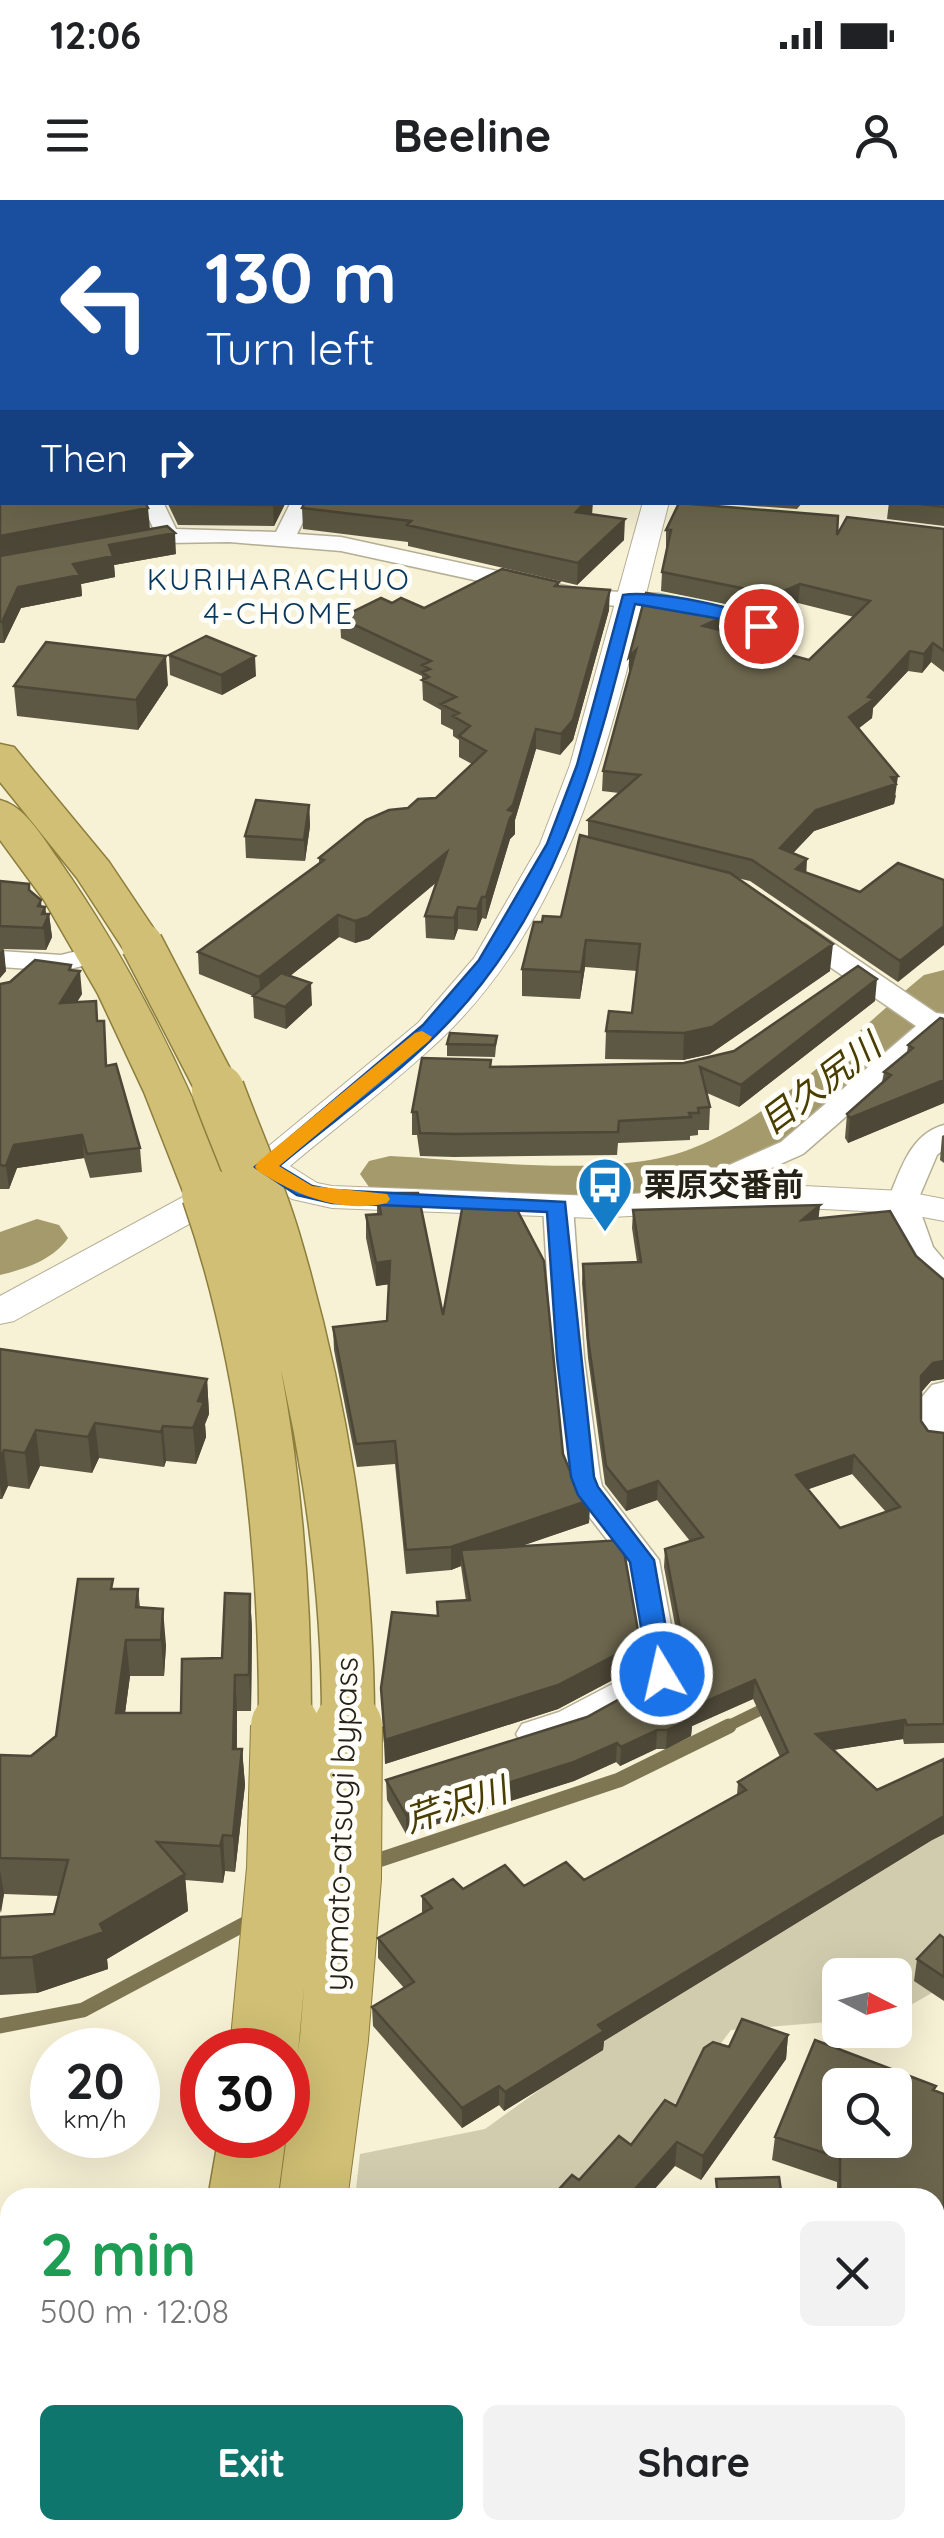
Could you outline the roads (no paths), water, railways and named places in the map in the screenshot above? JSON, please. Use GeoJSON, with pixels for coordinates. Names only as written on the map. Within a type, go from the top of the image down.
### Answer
{"type":"FeatureCollection","features":[{"type":"Feature","properties":{"kind":"highway"},"geometry":{"type":"LineString","coordinates":[[0,756],[94,872],[115,954]]}},
{"type":"Feature","properties":{"kind":"highway"},"geometry":{"type":"LineString","coordinates":[[0,812],[115,954]]}},
{"type":"Feature","properties":{"kind":"highway","name":"yamato-atsugi bypass"},"geometry":{"type":"LineString","coordinates":[[115,954],[220,1227],[262,1408],[274,1503],[286,1672],[284,1810],[266,2028]]}},
{"type":"Feature","properties":{"kind":"highway","name":"yamato-atsugi bypass"},"geometry":{"type":"LineString","coordinates":[[115,954],[179,1005],[216,1080],[260,1194],[297,1327],[329,1496],[346,1636],[348,1809],[340,1968],[314,2188]]}},
{"type":"Feature","properties":{"kind":"highway"},"geometry":{"type":"LineString","coordinates":[[245,2188],[249,2158]]}},
{"type":"Feature","properties":{"kind":"street"},"geometry":{"type":"LineString","coordinates":[[153,505],[168,536]]}},
{"type":"Feature","properties":{"kind":"street"},"geometry":{"type":"LineString","coordinates":[[284,537],[300,505]]}},
{"type":"Feature","properties":{"kind":"street"},"geometry":{"type":"LineString","coordinates":[[0,1312],[266,1167],[410,1064],[430,1030],[487,963],[529,896],[570,847],[585,765],[629,599],[661,509]]}},
{"type":"Feature","properties":{"kind":"street"},"geometry":{"type":"LineString","coordinates":[[110,548],[168,536],[284,537],[429,560],[584,597],[678,605],[761,626]]}},
{"type":"Feature","properties":{"kind":"street"},"geometry":{"type":"LineString","coordinates":[[707,1198],[718,1181],[792,1148],[938,1024],[899,1002],[768,910]]}},
{"type":"Feature","properties":{"kind":"street"},"geometry":{"type":"LineString","coordinates":[[0,959],[61,963],[115,954]]}},
{"type":"Feature","properties":{"kind":"street"},"geometry":{"type":"LineString","coordinates":[[13,985],[39,962]]}},
{"type":"Feature","properties":{"kind":"street"},"geometry":{"type":"LineString","coordinates":[[825,992],[855,971]]}},
{"type":"Feature","properties":{"kind":"street"},"geometry":{"type":"LineString","coordinates":[[944,1134],[924,1151],[902,1202],[918,1249],[944,1280]]}},
{"type":"Feature","properties":{"kind":"street"},"geometry":{"type":"LineString","coordinates":[[266,1167],[305,1191],[332,1197],[558,1206],[784,1196],[902,1202],[944,1210]]}},
{"type":"Feature","properties":{"kind":"street"},"geometry":{"type":"LineString","coordinates":[[498,1746],[572,1722],[662,1674],[642,1560],[586,1489],[582,1477],[568,1358],[558,1206]]}},
{"type":"Feature","properties":{"kind":"street"},"geometry":{"type":"LineString","coordinates":[[944,1393],[938,1397],[939,1438],[944,1438]]}},
{"type":"Feature","properties":{"kind":"waterway","name":"目久尻川"},"geometry":{"type":"LineString","coordinates":[[390,1174],[574,1182],[623,1180],[712,1162],[749,1144],[800,1108],[944,987]]}},
{"type":"Feature","properties":{"kind":"waterway","name":"目久尻川"},"geometry":{"type":"LineString","coordinates":[[0,1256],[37,1238]]}},
{"type":"Feature","properties":{"kind":"waterway","name":"芹沢川"},"geometry":{"type":"LineString","coordinates":[[724,1728],[773,1704]]}},
{"type":"Feature","properties":{"kind":"waterway","name":"芹沢川"},"geometry":{"type":"LineString","coordinates":[[367,1864],[619,1780],[729,1726]]}},
{"type":"Feature","properties":{"kind":"waterway","name":"芹沢川"},"geometry":{"type":"LineString","coordinates":[[0,2026],[83,2010],[252,1920]]}},
{"type":"Feature","properties":{"kind":"place","name":"栗原交番前"},"geometry":{"type":"Point","coordinates":[605,1234]}},
{"type":"Feature","properties":{"kind":"district","name":"KURIHARACHUO 4-CHOME"},"geometry":{"type":"Point","coordinates":[279,597]}}]}
